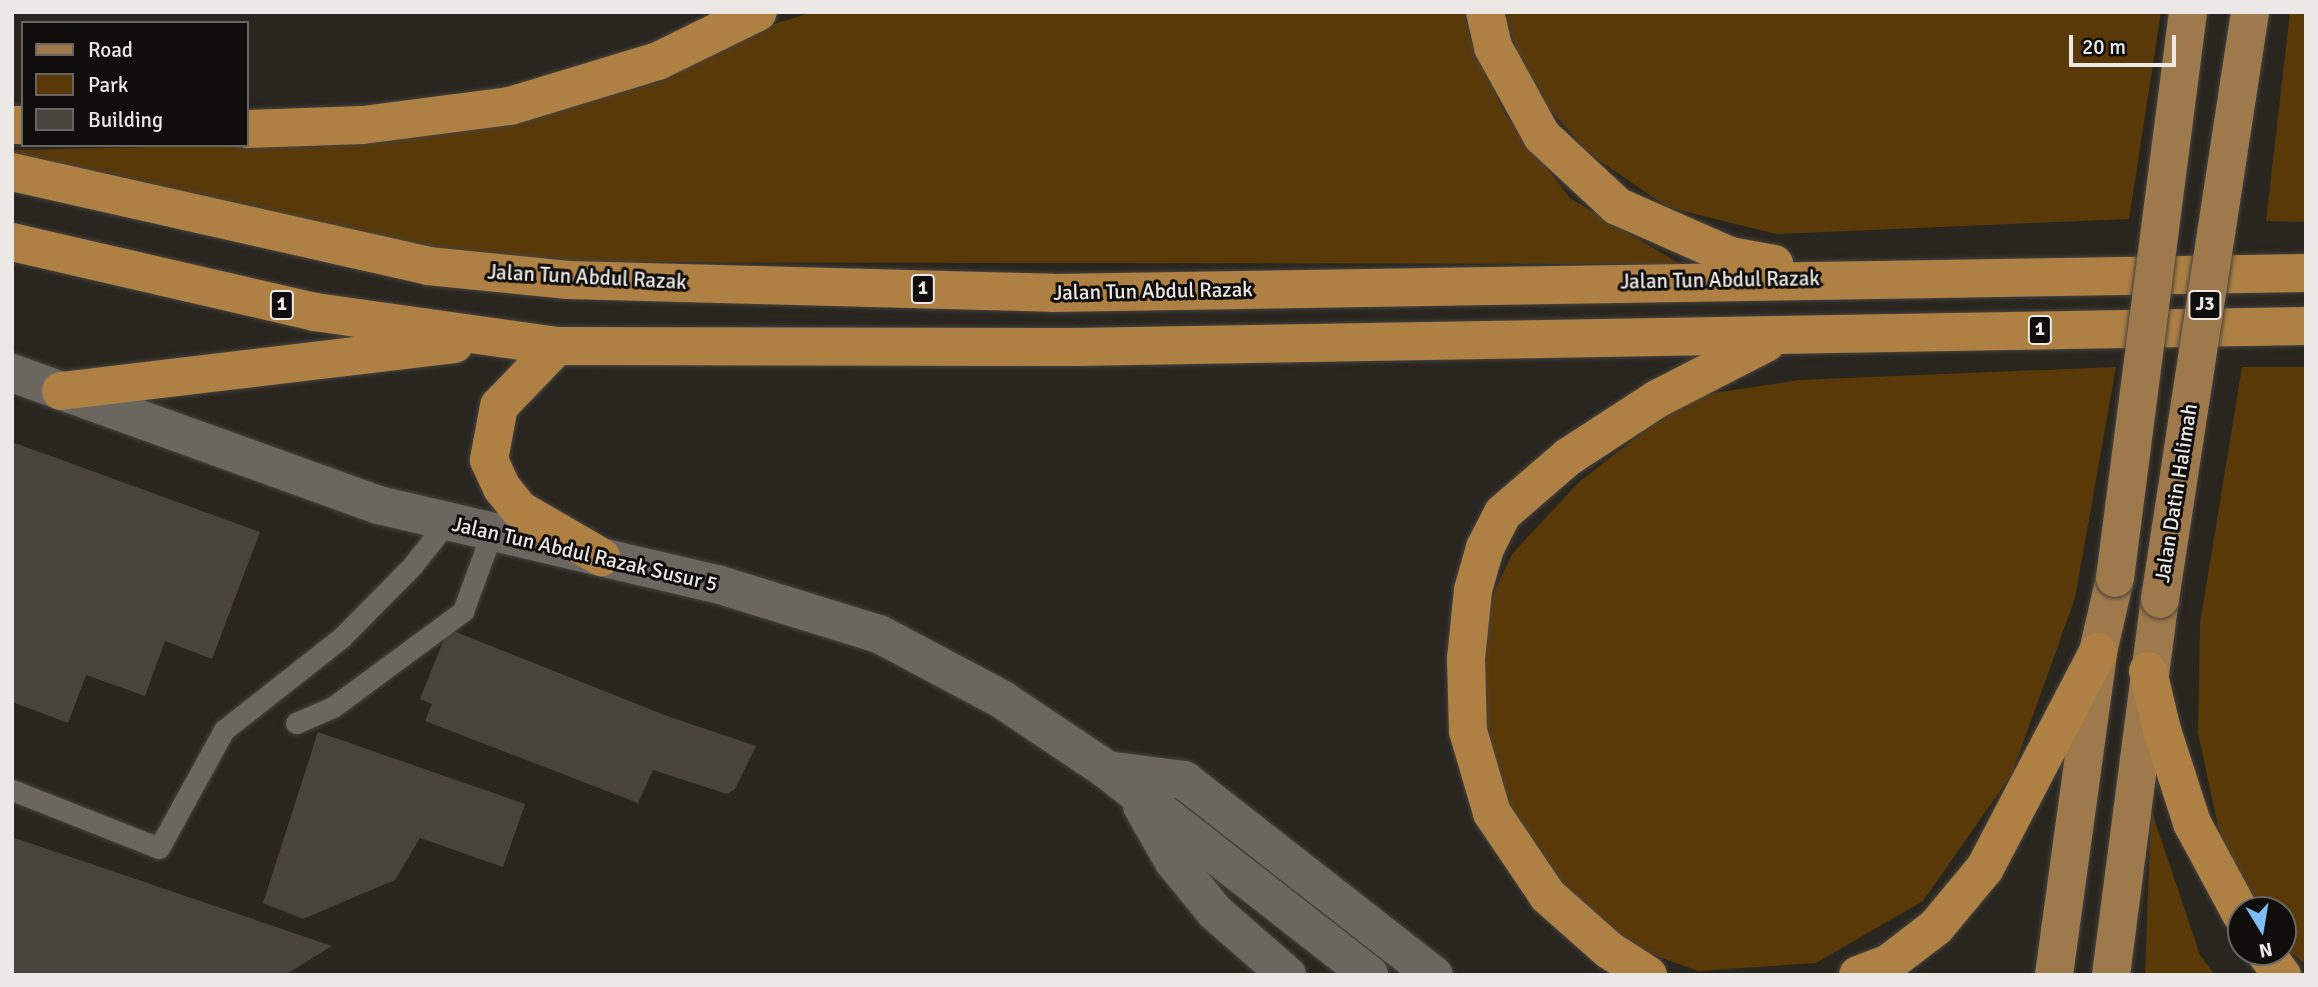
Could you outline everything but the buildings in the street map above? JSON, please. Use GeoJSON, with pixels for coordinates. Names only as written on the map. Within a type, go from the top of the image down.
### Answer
{"type":"FeatureCollection","features":[{"type":"Feature","properties":{"kind":"highway"},"geometry":{"type":"LineString","coordinates":[[248,129],[363,125],[510,106],[659,61],[758,12]]}},
{"type":"Feature","properties":{"kind":"highway"},"geometry":{"type":"LineString","coordinates":[[1485,12],[1493,47],[1542,136],[1617,205],[1730,256],[1845,278]]}},
{"type":"Feature","properties":{"kind":"highway","name":"Jalan Tun Abdul Razak"},"geometry":{"type":"LineString","coordinates":[[12,172],[428,266],[568,280],[1053,293],[1845,278],[2306,273]]}},
{"type":"Feature","properties":{"kind":"highway","name":"1"},"geometry":{"type":"LineString","coordinates":[[12,242],[315,312],[557,345],[1075,347],[1774,339],[2306,326]]}},
{"type":"Feature","properties":{"kind":"highway"},"geometry":{"type":"LineString","coordinates":[[61,391],[498,338]]}},
{"type":"Feature","properties":{"kind":"highway"},"geometry":{"type":"LineString","coordinates":[[1648,975],[1609,950],[1548,896],[1492,813],[1468,731],[1466,659],[1473,590],[1485,548],[1503,513],[1568,457],[1657,399],[1774,339]]}},
{"type":"Feature","properties":{"kind":"highway"},"geometry":{"type":"LineString","coordinates":[[557,345],[499,406],[489,460],[502,488],[520,510],[601,557]]}},
{"type":"Feature","properties":{"kind":"highway"},"geometry":{"type":"LineString","coordinates":[[1858,975],[1889,963],[1936,927],[1985,868],[2098,652]]}},
{"type":"Feature","properties":{"kind":"highway"},"geometry":{"type":"LineString","coordinates":[[2148,671],[2162,730],[2192,823],[2231,896]]}},
{"type":"Feature","properties":{"kind":"main road"},"geometry":{"type":"LineString","coordinates":[[2054,975],[2098,652],[2115,578],[2188,12]]}},
{"type":"Feature","properties":{"kind":"main road","name":"Jalan Datin Halimah"},"geometry":{"type":"LineString","coordinates":[[2111,975],[2148,671],[2250,12]]}},
{"type":"Feature","properties":{"kind":"street","name":"Jalan Tun Abdul Razak Susur 5"},"geometry":{"type":"LineString","coordinates":[[12,373],[379,505],[763,596],[879,634],[1003,699],[1119,780],[1347,969]]}},
{"type":"Feature","properties":{"kind":"street","name":"Jalan Tun Abdul Razak Susur 5"},"geometry":{"type":"LineString","coordinates":[[1119,780],[1174,862],[1207,902],[1287,975]]}},
{"type":"Feature","properties":{"kind":"street"},"geometry":{"type":"LineString","coordinates":[[1119,780],[1184,780],[1434,975]]}},
{"type":"Feature","properties":{"kind":"lane"},"geometry":{"type":"LineString","coordinates":[[12,790],[159,848],[224,730],[342,637],[412,565],[447,522]]}},
{"type":"Feature","properties":{"kind":"lane"},"geometry":{"type":"LineString","coordinates":[[296,723],[333,707],[463,611],[492,533]]}},
{"type":"Feature","properties":{"kind":"green space"},"geometry":{"type":"Polygon","coordinates":[[[813,12],[1464,12],[1472,44],[1506,115],[1570,198],[1680,264],[472,262],[12,165],[12,150],[248,147],[248,145],[504,107],[813,12]]]}},
{"type":"Feature","properties":{"kind":"green space"},"geometry":{"type":"Polygon","coordinates":[[[1504,12],[2161,12],[2129,219],[1776,234],[1667,207],[1590,154],[1527,84],[1504,12]]]}},
{"type":"Feature","properties":{"kind":"green space"},"geometry":{"type":"Polygon","coordinates":[[[2290,12],[2306,12],[2306,222],[2266,221],[2290,12]]]}},
{"type":"Feature","properties":{"kind":"green space"},"geometry":{"type":"Polygon","coordinates":[[[2116,367],[2075,598],[2012,774],[1923,901],[1816,963],[1698,971],[1635,948],[1503,833],[1469,644],[1512,554],[1579,482],[1665,415],[1707,394],[1799,380],[2116,367]]]}},
{"type":"Feature","properties":{"kind":"green space"},"geometry":{"type":"Polygon","coordinates":[[[2242,367],[2306,367],[2306,965],[2297,957],[2297,896],[2252,896],[2223,849],[2198,733],[2200,623],[2242,367]]]}},
{"type":"Feature","properties":{"kind":"green space"},"geometry":{"type":"Polygon","coordinates":[[[2151,809],[2200,955],[2215,975],[2145,975],[2151,809]]]}}]}
